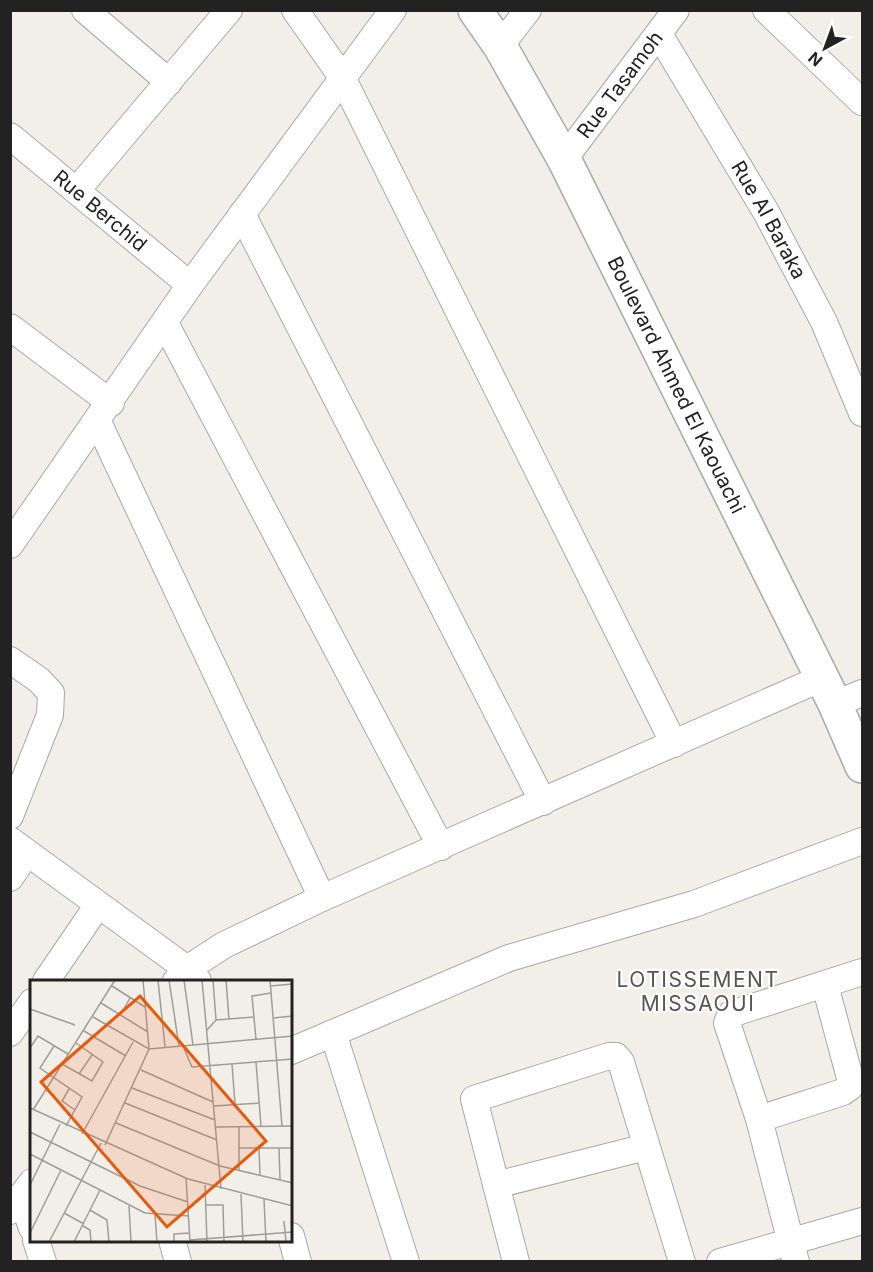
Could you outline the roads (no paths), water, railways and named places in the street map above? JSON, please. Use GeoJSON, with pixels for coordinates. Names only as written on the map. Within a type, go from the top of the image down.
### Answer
{"type":"FeatureCollection","features":[{"type":"Feature","properties":{"kind":"street"},"geometry":{"type":"LineString","coordinates":[[85,10],[169,82]]}},
{"type":"Feature","properties":{"kind":"street"},"geometry":{"type":"LineString","coordinates":[[77,190],[230,10]]}},
{"type":"Feature","properties":{"kind":"street"},"geometry":{"type":"LineString","coordinates":[[294,10],[342,77],[674,744]]}},
{"type":"Feature","properties":{"kind":"street"},"geometry":{"type":"LineString","coordinates":[[10,545],[104,413],[190,285],[393,10]]}},
{"type":"Feature","properties":{"kind":"street","name":"Boulevard Ahmed El Kaouachi"},"geometry":{"type":"LineString","coordinates":[[475,10],[500,46],[564,159],[840,692],[862,766]]}},
{"type":"Feature","properties":{"kind":"street"},"geometry":{"type":"LineString","coordinates":[[500,46],[528,10]]}},
{"type":"Feature","properties":{"kind":"street","name":"Rue Tasamoh"},"geometry":{"type":"LineString","coordinates":[[564,159],[676,10]]}},
{"type":"Feature","properties":{"kind":"street"},"geometry":{"type":"LineString","coordinates":[[766,10],[862,102]]}},
{"type":"Feature","properties":{"kind":"street","name":"Rue Al Baraka"},"geometry":{"type":"LineString","coordinates":[[659,34],[766,212],[824,322],[862,413]]}},
{"type":"Feature","properties":{"kind":"street","name":"Rue Berchid"},"geometry":{"type":"LineString","coordinates":[[10,136],[190,285]]}},
{"type":"Feature","properties":{"kind":"street"},"geometry":{"type":"LineString","coordinates":[[242,214],[543,802]]}},
{"type":"Feature","properties":{"kind":"street"},"geometry":{"type":"LineString","coordinates":[[165,323],[441,847]]}},
{"type":"Feature","properties":{"kind":"street"},"geometry":{"type":"LineString","coordinates":[[10,327],[104,413],[322,898]]}},
{"type":"Feature","properties":{"kind":"street"},"geometry":{"type":"LineString","coordinates":[[10,660],[39,680],[51,693],[50,715],[10,816]]}},
{"type":"Feature","properties":{"kind":"street"},"geometry":{"type":"LineString","coordinates":[[10,878],[19,846],[98,905],[187,977],[224,945],[322,898],[674,744],[840,692]]}},
{"type":"Feature","properties":{"kind":"street"},"geometry":{"type":"LineString","coordinates":[[292,1051],[508,958],[694,904],[862,841]]}},
{"type":"Feature","properties":{"kind":"street"},"geometry":{"type":"LineString","coordinates":[[47,980],[98,905]]}},
{"type":"Feature","properties":{"kind":"street"},"geometry":{"type":"LineString","coordinates":[[794,1251],[759,1119],[728,1018],[731,1014],[862,972]]}},
{"type":"Feature","properties":{"kind":"street"},"geometry":{"type":"LineString","coordinates":[[759,1119],[843,1092],[850,1086],[850,1078],[825,985]]}},
{"type":"Feature","properties":{"kind":"street"},"geometry":{"type":"LineString","coordinates":[[10,1033],[30,1005]]}},
{"type":"Feature","properties":{"kind":"street"},"geometry":{"type":"LineString","coordinates":[[333,1033],[406,1262]]}},
{"type":"Feature","properties":{"kind":"street"},"geometry":{"type":"LineString","coordinates":[[516,1262],[474,1099],[609,1056],[616,1056],[621,1062],[682,1262]]}},
{"type":"Feature","properties":{"kind":"street"},"geometry":{"type":"LineString","coordinates":[[496,1185],[646,1147]]}},
{"type":"Feature","properties":{"kind":"street"},"geometry":{"type":"LineString","coordinates":[[21,1196],[30,1222]]}},
{"type":"Feature","properties":{"kind":"street"},"geometry":{"type":"LineString","coordinates":[[720,1262],[794,1251],[862,1221]]}},
{"type":"Feature","properties":{"kind":"street"},"geometry":{"type":"LineString","coordinates":[[292,1240],[298,1262]]}},
{"type":"Feature","properties":{"kind":"street"},"geometry":{"type":"LineString","coordinates":[[37,1242],[43,1262]]}},
{"type":"Feature","properties":{"kind":"street"},"geometry":{"type":"LineString","coordinates":[[173,1242],[178,1262]]}},
{"type":"Feature","properties":{"kind":"district","name":"LOTISSEMENT MISSAOUI"},"geometry":{"type":"Point","coordinates":[698,992]}}]}
